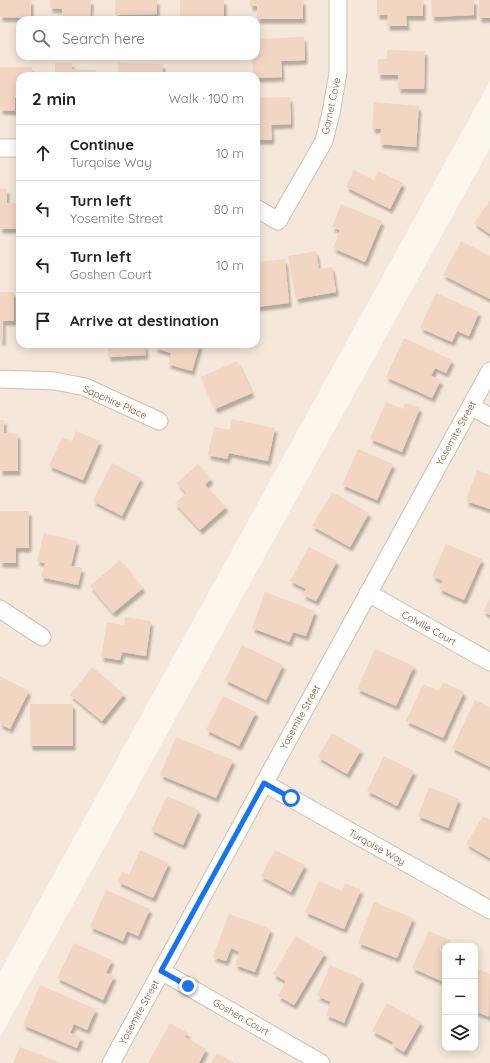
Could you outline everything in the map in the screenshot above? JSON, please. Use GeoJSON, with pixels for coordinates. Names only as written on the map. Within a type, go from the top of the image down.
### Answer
{"type":"FeatureCollection","features":[{"type":"Feature","properties":{"kind":"street","name":"Garnet Cove"},"geometry":{"type":"LineString","coordinates":[[260,210],[278,221],[324,141],[331,113],[338,73],[338,0]]}},
{"type":"Feature","properties":{"kind":"street"},"geometry":{"type":"LineString","coordinates":[[0,148],[16,148]]}},
{"type":"Feature","properties":{"kind":"street","name":"Yosemite Street"},"geometry":{"type":"LineString","coordinates":[[111,1063],[490,371]]}},
{"type":"Feature","properties":{"kind":"street","name":"Sapphire Place"},"geometry":{"type":"LineString","coordinates":[[0,379],[56,381],[85,387],[159,421]]}},
{"type":"Feature","properties":{"kind":"street"},"geometry":{"type":"LineString","coordinates":[[471,406],[490,417]]}},
{"type":"Feature","properties":{"kind":"street","name":"Colville Court"},"geometry":{"type":"LineString","coordinates":[[368,593],[490,662]]}},
{"type":"Feature","properties":{"kind":"street"},"geometry":{"type":"LineString","coordinates":[[0,609],[42,637]]}},
{"type":"Feature","properties":{"kind":"street","name":"Turqoise Way"},"geometry":{"type":"LineString","coordinates":[[264,783],[490,910]]}},
{"type":"Feature","properties":{"kind":"street","name":"Goshen Court"},"geometry":{"type":"LineString","coordinates":[[161,971],[321,1063]]}},
{"type":"Feature","properties":{"kind":"shaded area"},"geometry":{"type":"Polygon","coordinates":[[[0,0],[490,0],[490,81],[0,972],[0,0]]]}},
{"type":"Feature","properties":{"kind":"shaded area"},"geometry":{"type":"Polygon","coordinates":[[[490,148],[490,1063],[0,1063],[0,1037],[490,148]]]}},
{"type":"Feature","properties":{"kind":"building"},"geometry":{"type":"Polygon","coordinates":[[[0,0],[31,0],[31,16],[0,17],[0,0]]]}},
{"type":"Feature","properties":{"kind":"building"},"geometry":{"type":"Polygon","coordinates":[[[50,0],[91,0],[90,16],[62,16],[62,9],[50,8],[50,0]]]}},
{"type":"Feature","properties":{"kind":"building"},"geometry":{"type":"Polygon","coordinates":[[[115,0],[157,0],[157,14],[115,15],[115,0]]]}},
{"type":"Feature","properties":{"kind":"building"},"geometry":{"type":"Polygon","coordinates":[[[180,0],[224,0],[224,16],[180,16],[180,0]]]}},
{"type":"Feature","properties":{"kind":"building"},"geometry":{"type":"Polygon","coordinates":[[[250,0],[303,0],[303,19],[260,19],[260,16],[257,16],[257,6],[250,6],[250,0]]]}},
{"type":"Feature","properties":{"kind":"building"},"geometry":{"type":"Polygon","coordinates":[[[377,0],[423,0],[423,16],[406,16],[407,26],[387,26],[388,15],[377,15],[377,0]]]}},
{"type":"Feature","properties":{"kind":"building"},"geometry":{"type":"Polygon","coordinates":[[[431,0],[474,0],[474,15],[432,17],[431,0]]]}},
{"type":"Feature","properties":{"kind":"building"},"geometry":{"type":"Polygon","coordinates":[[[479,0],[490,0],[490,18],[479,18],[479,0]]]}},
{"type":"Feature","properties":{"kind":"building"},"geometry":{"type":"Polygon","coordinates":[[[304,37],[305,60],[281,61],[282,77],[260,78],[260,72],[253,72],[252,60],[260,60],[260,39],[304,37]]]}},
{"type":"Feature","properties":{"kind":"building"},"geometry":{"type":"Polygon","coordinates":[[[387,50],[425,51],[424,89],[398,89],[398,75],[378,75],[378,59],[387,59],[387,50]]]}},
{"type":"Feature","properties":{"kind":"building"},"geometry":{"type":"Polygon","coordinates":[[[55,63],[72,63],[72,69],[96,70],[96,72],[55,72],[55,63]]]}},
{"type":"Feature","properties":{"kind":"building"},"geometry":{"type":"Polygon","coordinates":[[[118,63],[163,64],[162,72],[118,72],[118,63]]]}},
{"type":"Feature","properties":{"kind":"building"},"geometry":{"type":"Polygon","coordinates":[[[0,67],[32,67],[32,72],[16,72],[15,111],[0,110],[0,67]]]}},
{"type":"Feature","properties":{"kind":"building"},"geometry":{"type":"Polygon","coordinates":[[[290,97],[291,124],[271,125],[272,140],[260,140],[260,98],[290,97]]]}},
{"type":"Feature","properties":{"kind":"building"},"geometry":{"type":"Polygon","coordinates":[[[374,102],[419,106],[416,147],[380,144],[381,129],[372,129],[374,102]]]}},
{"type":"Feature","properties":{"kind":"building"},"geometry":{"type":"Polygon","coordinates":[[[354,170],[374,180],[378,171],[403,183],[390,209],[346,187],[354,170]]]}},
{"type":"Feature","properties":{"kind":"building"},"geometry":{"type":"Polygon","coordinates":[[[0,189],[7,189],[7,203],[16,203],[16,229],[0,229],[0,189]]]}},
{"type":"Feature","properties":{"kind":"building"},"geometry":{"type":"Polygon","coordinates":[[[490,200],[490,234],[474,223],[490,200]]]}},
{"type":"Feature","properties":{"kind":"building"},"geometry":{"type":"Polygon","coordinates":[[[341,204],[382,221],[365,262],[333,248],[340,230],[332,227],[341,204]]]}},
{"type":"Feature","properties":{"kind":"building"},"geometry":{"type":"Polygon","coordinates":[[[461,241],[490,256],[490,299],[443,275],[461,241]]]}},
{"type":"Feature","properties":{"kind":"building"},"geometry":{"type":"Polygon","coordinates":[[[316,251],[319,269],[332,267],[336,292],[296,299],[288,256],[316,251]]]}},
{"type":"Feature","properties":{"kind":"building"},"geometry":{"type":"Polygon","coordinates":[[[285,259],[289,303],[260,307],[260,262],[285,259]]]}},
{"type":"Feature","properties":{"kind":"building"},"geometry":{"type":"Polygon","coordinates":[[[0,292],[14,292],[14,321],[3,321],[3,341],[0,341],[0,292]]]}},
{"type":"Feature","properties":{"kind":"building"},"geometry":{"type":"Polygon","coordinates":[[[436,293],[479,312],[469,336],[457,331],[452,342],[420,328],[436,293]]]}},
{"type":"Feature","properties":{"kind":"building"},"geometry":{"type":"Polygon","coordinates":[[[404,338],[452,360],[446,373],[435,368],[431,376],[441,380],[432,398],[386,377],[404,338]]]}},
{"type":"Feature","properties":{"kind":"building"},"geometry":{"type":"Polygon","coordinates":[[[108,348],[145,348],[146,355],[108,357],[108,348]]]}},
{"type":"Feature","properties":{"kind":"building"},"geometry":{"type":"Polygon","coordinates":[[[155,348],[199,348],[192,371],[168,364],[171,353],[155,348]]]}},
{"type":"Feature","properties":{"kind":"building"},"geometry":{"type":"Polygon","coordinates":[[[237,361],[252,393],[215,409],[201,377],[237,361]]]}},
{"type":"Feature","properties":{"kind":"building"},"geometry":{"type":"Polygon","coordinates":[[[386,402],[403,409],[405,403],[420,408],[402,452],[370,439],[386,402]]]}},
{"type":"Feature","properties":{"kind":"building"},"geometry":{"type":"Polygon","coordinates":[[[232,419],[275,428],[268,461],[229,453],[227,459],[208,455],[214,427],[230,430],[232,419]]]}},
{"type":"Feature","properties":{"kind":"building"},"geometry":{"type":"Polygon","coordinates":[[[0,420],[4,420],[4,433],[18,434],[18,471],[0,471],[0,420]]]}},
{"type":"Feature","properties":{"kind":"building"},"geometry":{"type":"Polygon","coordinates":[[[76,431],[100,441],[83,480],[49,466],[62,437],[72,441],[76,431]]]}},
{"type":"Feature","properties":{"kind":"building"},"geometry":{"type":"Polygon","coordinates":[[[358,449],[393,464],[377,500],[342,485],[358,449]]]}},
{"type":"Feature","properties":{"kind":"building"},"geometry":{"type":"Polygon","coordinates":[[[112,463],[141,478],[122,516],[93,501],[112,463]]]}},
{"type":"Feature","properties":{"kind":"building"},"geometry":{"type":"Polygon","coordinates":[[[198,464],[211,479],[205,485],[226,507],[200,530],[175,503],[186,493],[177,483],[198,464]]]}},
{"type":"Feature","properties":{"kind":"building"},"geometry":{"type":"Polygon","coordinates":[[[477,470],[490,475],[490,509],[466,501],[477,470]]]}},
{"type":"Feature","properties":{"kind":"building"},"geometry":{"type":"Polygon","coordinates":[[[332,492],[369,513],[350,547],[312,526],[332,492]]]}},
{"type":"Feature","properties":{"kind":"building"},"geometry":{"type":"Polygon","coordinates":[[[0,511],[29,511],[29,548],[16,548],[16,563],[0,563],[0,511]]]}},
{"type":"Feature","properties":{"kind":"building"},"geometry":{"type":"Polygon","coordinates":[[[44,533],[77,541],[71,566],[82,568],[78,585],[41,577],[45,563],[37,561],[44,533]]]}},
{"type":"Feature","properties":{"kind":"building"},"geometry":{"type":"Polygon","coordinates":[[[446,544],[482,559],[464,600],[439,589],[443,581],[432,576],[446,544]]]}},
{"type":"Feature","properties":{"kind":"building"},"geometry":{"type":"Polygon","coordinates":[[[309,547],[337,561],[316,601],[303,595],[306,589],[290,581],[309,547]]]}},
{"type":"Feature","properties":{"kind":"building"},"geometry":{"type":"Polygon","coordinates":[[[120,560],[143,588],[113,613],[90,586],[120,560]]]}},
{"type":"Feature","properties":{"kind":"building"},"geometry":{"type":"Polygon","coordinates":[[[265,592],[315,611],[306,636],[293,632],[289,642],[252,628],[265,592]]]}},
{"type":"Feature","properties":{"kind":"building"},"geometry":{"type":"Polygon","coordinates":[[[490,599],[490,615],[483,611],[490,599]]]}},
{"type":"Feature","properties":{"kind":"building"},"geometry":{"type":"Polygon","coordinates":[[[125,617],[151,621],[146,656],[122,652],[120,660],[101,657],[107,622],[124,625],[125,617]]]}},
{"type":"Feature","properties":{"kind":"building"},"geometry":{"type":"Polygon","coordinates":[[[242,645],[283,665],[266,700],[225,680],[242,645]]]}},
{"type":"Feature","properties":{"kind":"building"},"geometry":{"type":"Polygon","coordinates":[[[375,649],[414,666],[396,706],[357,689],[375,649]]]}},
{"type":"Feature","properties":{"kind":"building"},"geometry":{"type":"Polygon","coordinates":[[[92,667],[124,694],[102,721],[70,695],[92,667]]]}},
{"type":"Feature","properties":{"kind":"building"},"geometry":{"type":"Polygon","coordinates":[[[0,676],[29,691],[10,729],[0,724],[0,676]]]}},
{"type":"Feature","properties":{"kind":"building"},"geometry":{"type":"Polygon","coordinates":[[[443,682],[464,692],[443,738],[406,721],[423,684],[439,691],[443,682]]]}},
{"type":"Feature","properties":{"kind":"building"},"geometry":{"type":"Polygon","coordinates":[[[223,696],[256,712],[239,746],[206,730],[223,696]]]}},
{"type":"Feature","properties":{"kind":"building"},"geometry":{"type":"Polygon","coordinates":[[[475,700],[490,707],[490,767],[452,748],[475,700]]]}},
{"type":"Feature","properties":{"kind":"building"},"geometry":{"type":"Polygon","coordinates":[[[30,704],[73,704],[73,746],[30,746],[30,704]]]}},
{"type":"Feature","properties":{"kind":"building"},"geometry":{"type":"Polygon","coordinates":[[[332,733],[361,750],[347,774],[318,757],[332,733]]]}},
{"type":"Feature","properties":{"kind":"building"},"geometry":{"type":"Polygon","coordinates":[[[176,737],[233,760],[216,798],[160,775],[176,737]]]}},
{"type":"Feature","properties":{"kind":"building"},"geometry":{"type":"Polygon","coordinates":[[[384,756],[414,771],[397,806],[367,791],[384,756]]]}},
{"type":"Feature","properties":{"kind":"building"},"geometry":{"type":"Polygon","coordinates":[[[429,787],[459,799],[448,828],[418,816],[429,787]]]}},
{"type":"Feature","properties":{"kind":"building"},"geometry":{"type":"Polygon","coordinates":[[[167,796],[199,810],[183,845],[151,830],[167,796]]]}},
{"type":"Feature","properties":{"kind":"building"},"geometry":{"type":"Polygon","coordinates":[[[483,816],[490,820],[490,858],[466,844],[483,816]]]}},
{"type":"Feature","properties":{"kind":"building"},"geometry":{"type":"Polygon","coordinates":[[[140,850],[169,863],[153,898],[118,882],[122,872],[129,875],[140,850]]]}},
{"type":"Feature","properties":{"kind":"building"},"geometry":{"type":"Polygon","coordinates":[[[275,850],[305,865],[291,892],[261,876],[275,850]]]}},
{"type":"Feature","properties":{"kind":"building"},"geometry":{"type":"Polygon","coordinates":[[[319,881],[342,891],[345,883],[361,890],[344,929],[305,912],[319,881]]]}},
{"type":"Feature","properties":{"kind":"building"},"geometry":{"type":"Polygon","coordinates":[[[106,890],[150,909],[138,936],[127,931],[123,941],[90,927],[106,890]]]}},
{"type":"Feature","properties":{"kind":"building"},"geometry":{"type":"Polygon","coordinates":[[[374,902],[413,918],[397,958],[358,943],[374,902]]]}},
{"type":"Feature","properties":{"kind":"building"},"geometry":{"type":"Polygon","coordinates":[[[229,914],[271,929],[255,972],[235,965],[239,952],[231,948],[226,961],[213,957],[229,914]]]}},
{"type":"Feature","properties":{"kind":"building"},"geometry":{"type":"Polygon","coordinates":[[[429,931],[450,940],[449,943],[442,943],[442,981],[412,968],[429,931]]]}},
{"type":"Feature","properties":{"kind":"building"},"geometry":{"type":"Polygon","coordinates":[[[296,936],[325,953],[294,1005],[278,996],[286,981],[273,974],[296,936]]]}},
{"type":"Feature","properties":{"kind":"building"},"geometry":{"type":"Polygon","coordinates":[[[74,943],[112,960],[106,973],[114,976],[103,1000],[57,978],[74,943]]]}},
{"type":"Feature","properties":{"kind":"building"},"geometry":{"type":"Polygon","coordinates":[[[330,965],[362,979],[344,1023],[326,1015],[331,1002],[317,996],[330,965]]]}},
{"type":"Feature","properties":{"kind":"building"},"geometry":{"type":"Polygon","coordinates":[[[478,969],[490,974],[489,1017],[478,1012],[478,969]]]}},
{"type":"Feature","properties":{"kind":"building"},"geometry":{"type":"Polygon","coordinates":[[[40,985],[96,1009],[87,1030],[74,1024],[70,1033],[81,1037],[77,1048],[23,1025],[40,985]]]}},
{"type":"Feature","properties":{"kind":"building"},"geometry":{"type":"Polygon","coordinates":[[[387,1003],[421,1022],[404,1052],[392,1045],[393,1042],[372,1031],[387,1003]]]}},
{"type":"Feature","properties":{"kind":"building"},"geometry":{"type":"Polygon","coordinates":[[[170,1023],[188,1033],[185,1037],[206,1049],[199,1063],[148,1063],[170,1023]]]}},
{"type":"Feature","properties":{"kind":"building"},"geometry":{"type":"Polygon","coordinates":[[[20,1047],[61,1063],[13,1063],[20,1047]]]}},
{"type":"Feature","properties":{"kind":"building"},"geometry":{"type":"Polygon","coordinates":[[[217,1053],[234,1063],[211,1063],[217,1053]]]}},
{"type":"Feature","properties":{"kind":"route"},"geometry":{"type":"LineString","coordinates":[[188,986],[161,971],[264,783],[291,798]]}}]}
